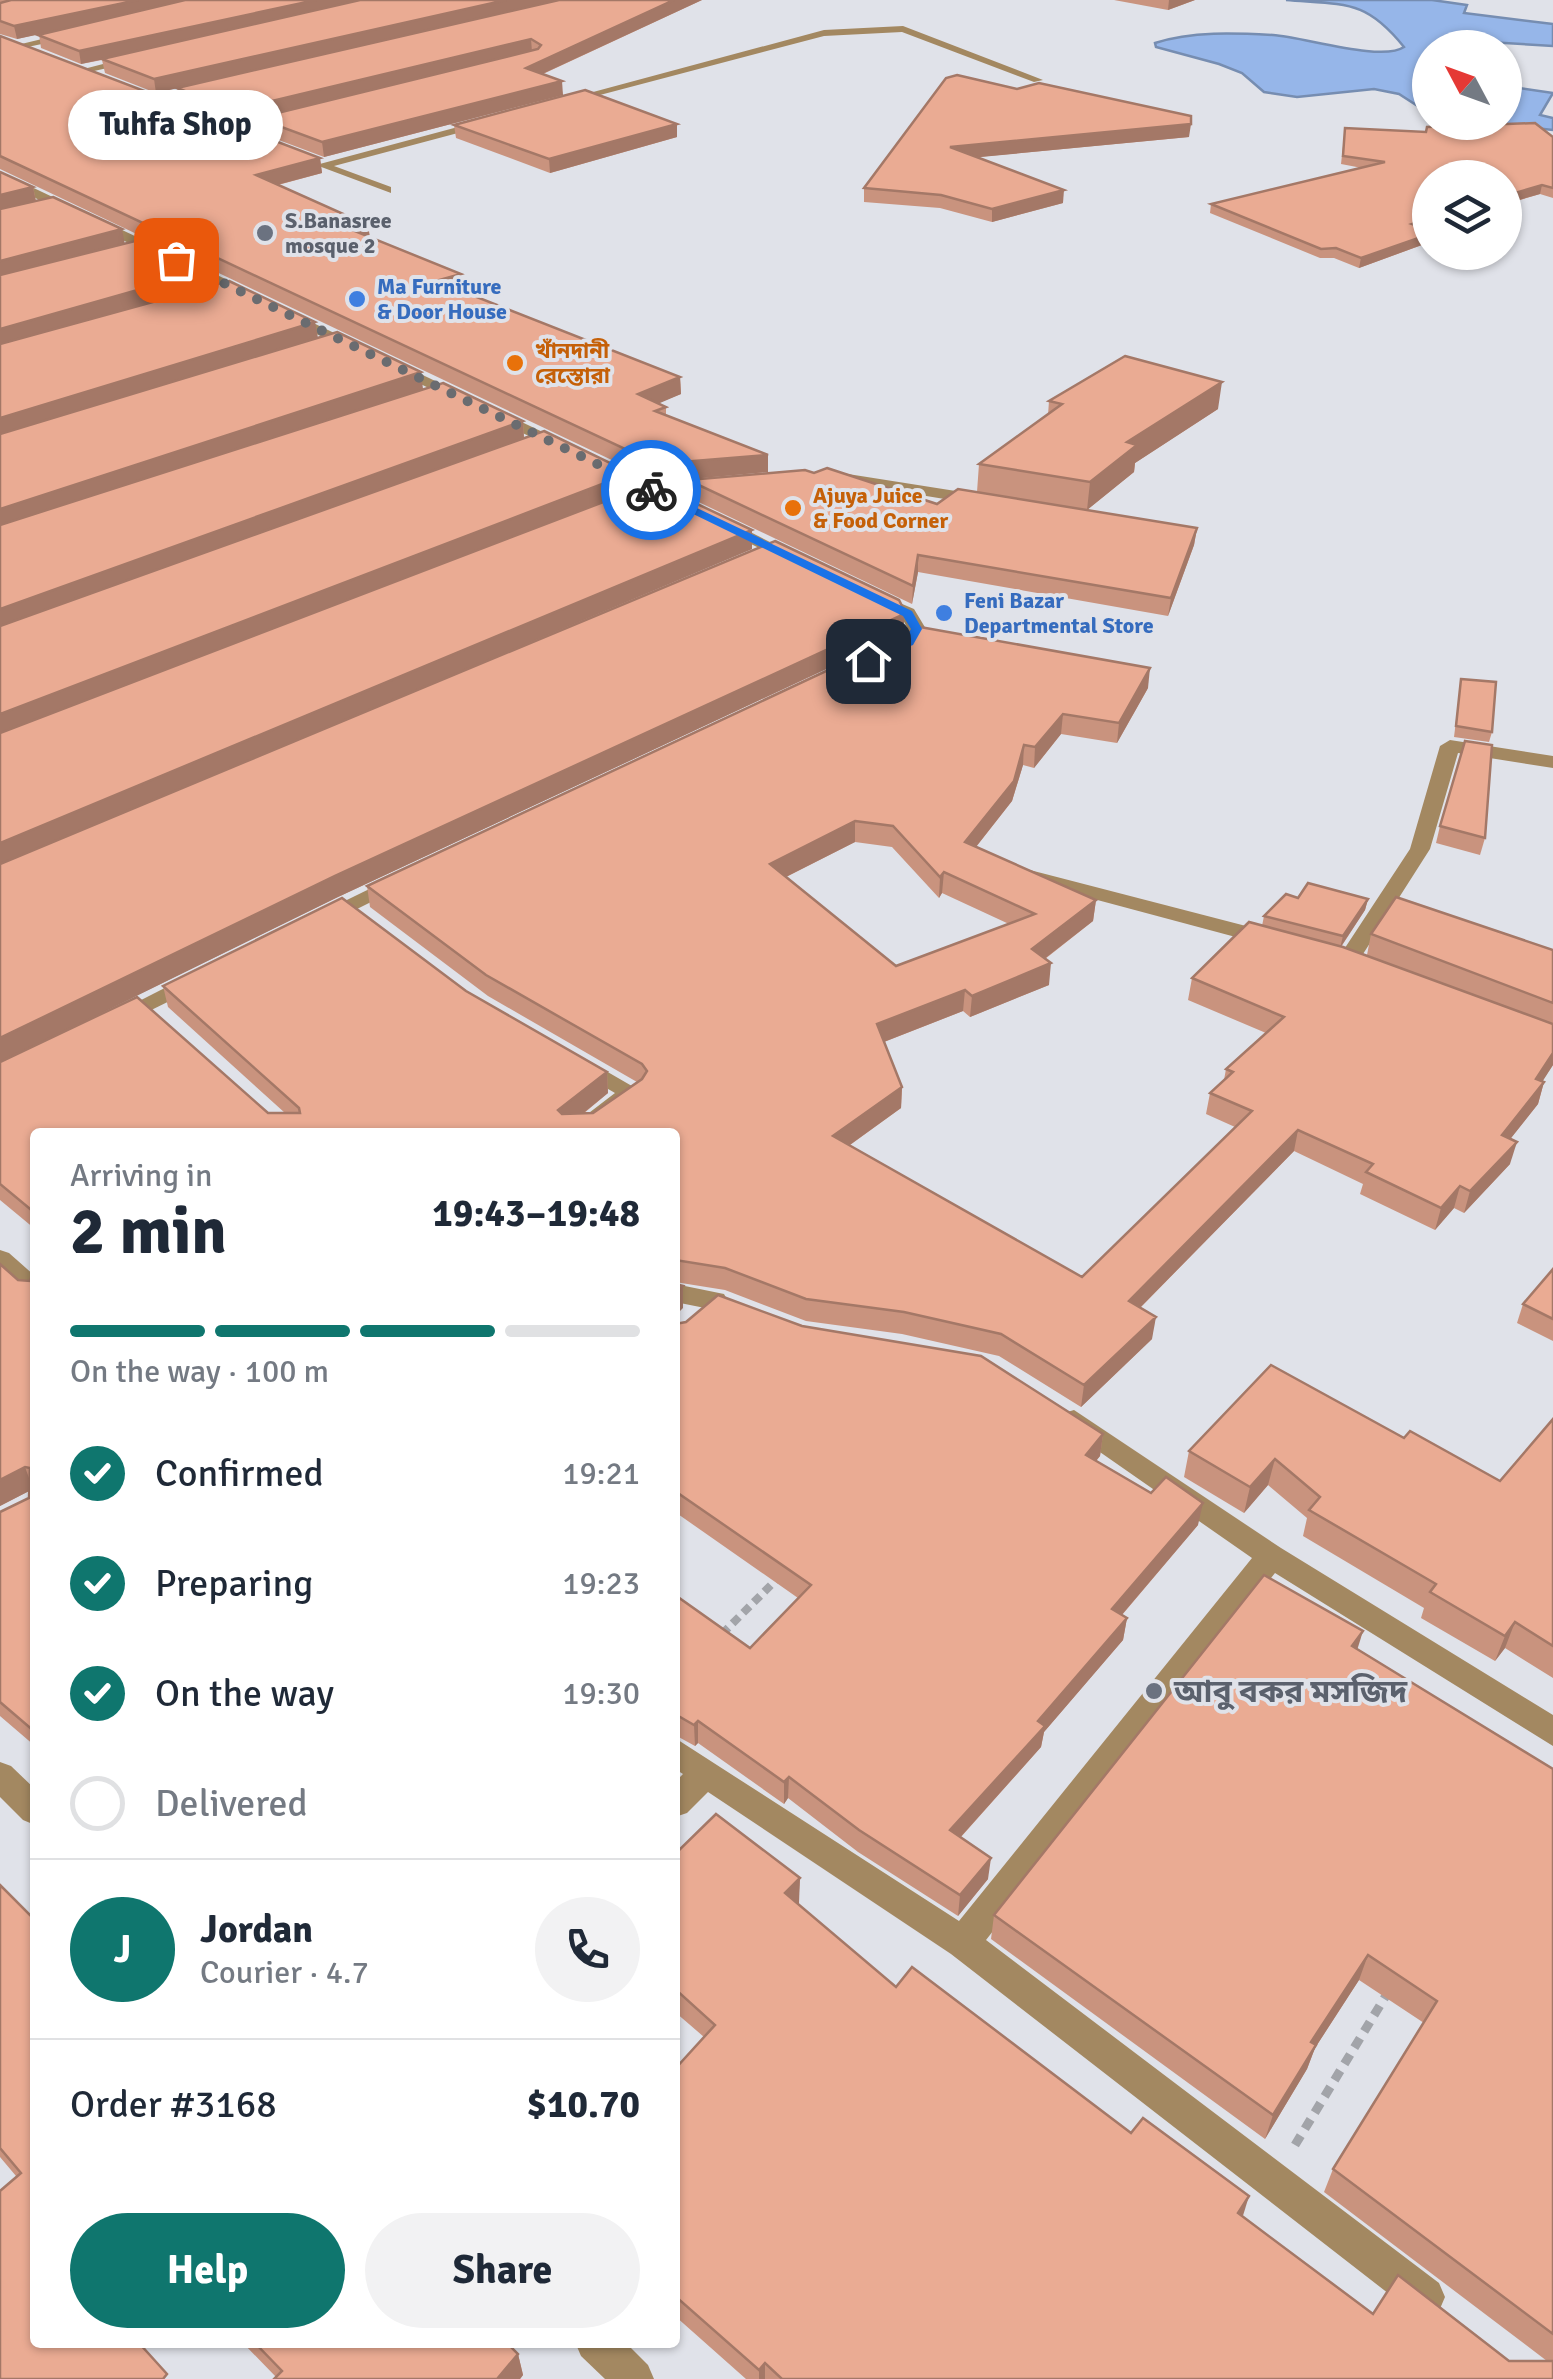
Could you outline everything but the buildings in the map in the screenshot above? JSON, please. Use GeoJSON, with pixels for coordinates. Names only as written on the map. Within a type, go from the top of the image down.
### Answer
{"type":"FeatureCollection","features":[{"type":"Feature","properties":{"kind":"street"},"geometry":{"type":"LineString","coordinates":[[554,104],[824,33],[864,28],[903,29],[1038,80]]}},
{"type":"Feature","properties":{"kind":"street"},"geometry":{"type":"LineString","coordinates":[[18,46],[90,31]]}},
{"type":"Feature","properties":{"kind":"street"},"geometry":{"type":"LineString","coordinates":[[0,40],[49,58]]}},
{"type":"Feature","properties":{"kind":"street"},"geometry":{"type":"LineString","coordinates":[[81,71],[139,58]]}},
{"type":"Feature","properties":{"kind":"street"},"geometry":{"type":"LineString","coordinates":[[65,65],[111,82]]}},
{"type":"Feature","properties":{"kind":"street"},"geometry":{"type":"LineString","coordinates":[[156,100],[232,83]]}},
{"type":"Feature","properties":{"kind":"street"},"geometry":{"type":"LineString","coordinates":[[141,94],[188,112]]}},
{"type":"Feature","properties":{"kind":"street"},"geometry":{"type":"LineString","coordinates":[[236,131],[310,113]]}},
{"type":"Feature","properties":{"kind":"street"},"geometry":{"type":"LineString","coordinates":[[323,165],[496,119]]}},
{"type":"Feature","properties":{"kind":"street"},"geometry":{"type":"LineString","coordinates":[[220,125],[253,138]]}},
{"type":"Feature","properties":{"kind":"street"},"geometry":{"type":"LineString","coordinates":[[306,158],[387,190]]}},
{"type":"Feature","properties":{"kind":"street"},"geometry":{"type":"LineString","coordinates":[[0,176],[264,303]]}},
{"type":"Feature","properties":{"kind":"street"},"geometry":{"type":"LineString","coordinates":[[30,211],[59,204]]}},
{"type":"Feature","properties":{"kind":"street"},"geometry":{"type":"LineString","coordinates":[[129,252],[148,247]]}},
{"type":"Feature","properties":{"kind":"street"},"geometry":{"type":"LineString","coordinates":[[215,293],[233,288]]}},
{"type":"Feature","properties":{"kind":"street"},"geometry":{"type":"LineString","coordinates":[[280,310],[578,454]]}},
{"type":"Feature","properties":{"kind":"street"},"geometry":{"type":"LineString","coordinates":[[324,346],[341,340]]}},
{"type":"Feature","properties":{"kind":"street"},"geometry":{"type":"LineString","coordinates":[[427,397],[446,391]]}},
{"type":"Feature","properties":{"kind":"street"},"geometry":{"type":"LineString","coordinates":[[528,446],[546,439]]}},
{"type":"Feature","properties":{"kind":"street"},"geometry":{"type":"LineString","coordinates":[[593,462],[646,495],[689,508]]}},
{"type":"Feature","properties":{"kind":"street"},"geometry":{"type":"LineString","coordinates":[[813,475],[994,502]]}},
{"type":"Feature","properties":{"kind":"street"},"geometry":{"type":"LineString","coordinates":[[646,495],[691,487]]}},
{"type":"Feature","properties":{"kind":"street"},"geometry":{"type":"LineString","coordinates":[[706,516],[766,553],[808,566]]}},
{"type":"Feature","properties":{"kind":"street"},"geometry":{"type":"LineString","coordinates":[[858,590],[908,614],[916,629],[909,642],[868,661]]}},
{"type":"Feature","properties":{"kind":"street"},"geometry":{"type":"LineString","coordinates":[[1348,961],[1420,849],[1450,746],[1553,762]]}},
{"type":"Feature","properties":{"kind":"street"},"geometry":{"type":"LineString","coordinates":[[297,930],[420,871]]}},
{"type":"Feature","properties":{"kind":"street"},"geometry":{"type":"LineString","coordinates":[[1012,871],[1292,946]]}},
{"type":"Feature","properties":{"kind":"street"},"geometry":{"type":"LineString","coordinates":[[348,905],[371,924]]}},
{"type":"Feature","properties":{"kind":"street"},"geometry":{"type":"LineString","coordinates":[[97,1028],[152,1011],[213,971]]}},
{"type":"Feature","properties":{"kind":"street"},"geometry":{"type":"LineString","coordinates":[[564,1053],[632,1093],[582,1128]]}},
{"type":"Feature","properties":{"kind":"street"},"geometry":{"type":"LineString","coordinates":[[0,1259],[30,1286]]}},
{"type":"Feature","properties":{"kind":"street"},"geometry":{"type":"LineString","coordinates":[[680,1293],[724,1304],[688,1323]]}},
{"type":"Feature","properties":{"kind":"street"},"geometry":{"type":"LineString","coordinates":[[1056,1409],[1271,1556],[1553,1732]]}},
{"type":"Feature","properties":{"kind":"street"},"geometry":{"type":"LineString","coordinates":[[964,1942],[1271,1556]]}},
{"type":"Feature","properties":{"kind":"street"},"geometry":{"type":"LineString","coordinates":[[680,1755],[964,1942],[1456,2320]]}},
{"type":"Feature","properties":{"kind":"street"},"geometry":{"type":"LineString","coordinates":[[680,1798],[706,1772]]}},
{"type":"Feature","properties":{"kind":"street"},"geometry":{"type":"LineString","coordinates":[[0,1776],[30,1805]]}},
{"type":"Feature","properties":{"kind":"street"},"geometry":{"type":"LineString","coordinates":[[601,2348],[634,2379]]}},
{"type":"Feature","properties":{"kind":"path"},"geometry":{"type":"LineString","coordinates":[[716,1640],[784,1572]]}},
{"type":"Feature","properties":{"kind":"path"},"geometry":{"type":"LineString","coordinates":[[1273,2180],[1395,1980]]}},
{"type":"Feature","properties":{"kind":"water"},"geometry":{"type":"Polygon","coordinates":[[[1286,0],[1432,0],[1467,5],[1464,13],[1553,24],[1553,46],[1522,44],[1522,30],[1412,30],[1412,102],[1399,94],[1374,89],[1297,97],[1264,92],[1242,73],[1156,47],[1155,43],[1184,36],[1229,33],[1273,35],[1379,52],[1404,47],[1366,13],[1325,3],[1286,0]]]}},
{"type":"Feature","properties":{"kind":"water"},"geometry":{"type":"Polygon","coordinates":[[[1522,88],[1553,93],[1540,115],[1553,118],[1553,130],[1522,127],[1522,88]]]}},
{"type":"Feature","properties":{"kind":"way so far"},"geometry":{"type":"LineString","coordinates":[[176,260],[651,490]]}},
{"type":"Feature","properties":{"kind":"place","name":"S.Banasree mosque 2"},"geometry":{"type":"Point","coordinates":[265,233]}},
{"type":"Feature","properties":{"kind":"place","name":"Tuhfa Shop"},"geometry":{"type":"Point","coordinates":[176,260]}},
{"type":"Feature","properties":{"kind":"place","name":"Ma Furniture & Door House"},"geometry":{"type":"Point","coordinates":[357,299]}},
{"type":"Feature","properties":{"kind":"place","name":"খাঁনদানী রেস্তোরা"},"geometry":{"type":"Point","coordinates":[515,363]}},
{"type":"Feature","properties":{"kind":"place","name":"Ajuya Juice & Food Corner"},"geometry":{"type":"Point","coordinates":[793,508]}},
{"type":"Feature","properties":{"kind":"place","name":"Feni Bazar Departmental Store"},"geometry":{"type":"Point","coordinates":[944,613]}},
{"type":"Feature","properties":{"kind":"place","name":"আবু বকর মসজিদ"},"geometry":{"type":"Point","coordinates":[1154,1691]}},
{"type":"Feature","properties":{"kind":"route"},"geometry":{"type":"LineString","coordinates":[[651,490],[908,614],[916,629],[909,642],[868,661]]}}]}
